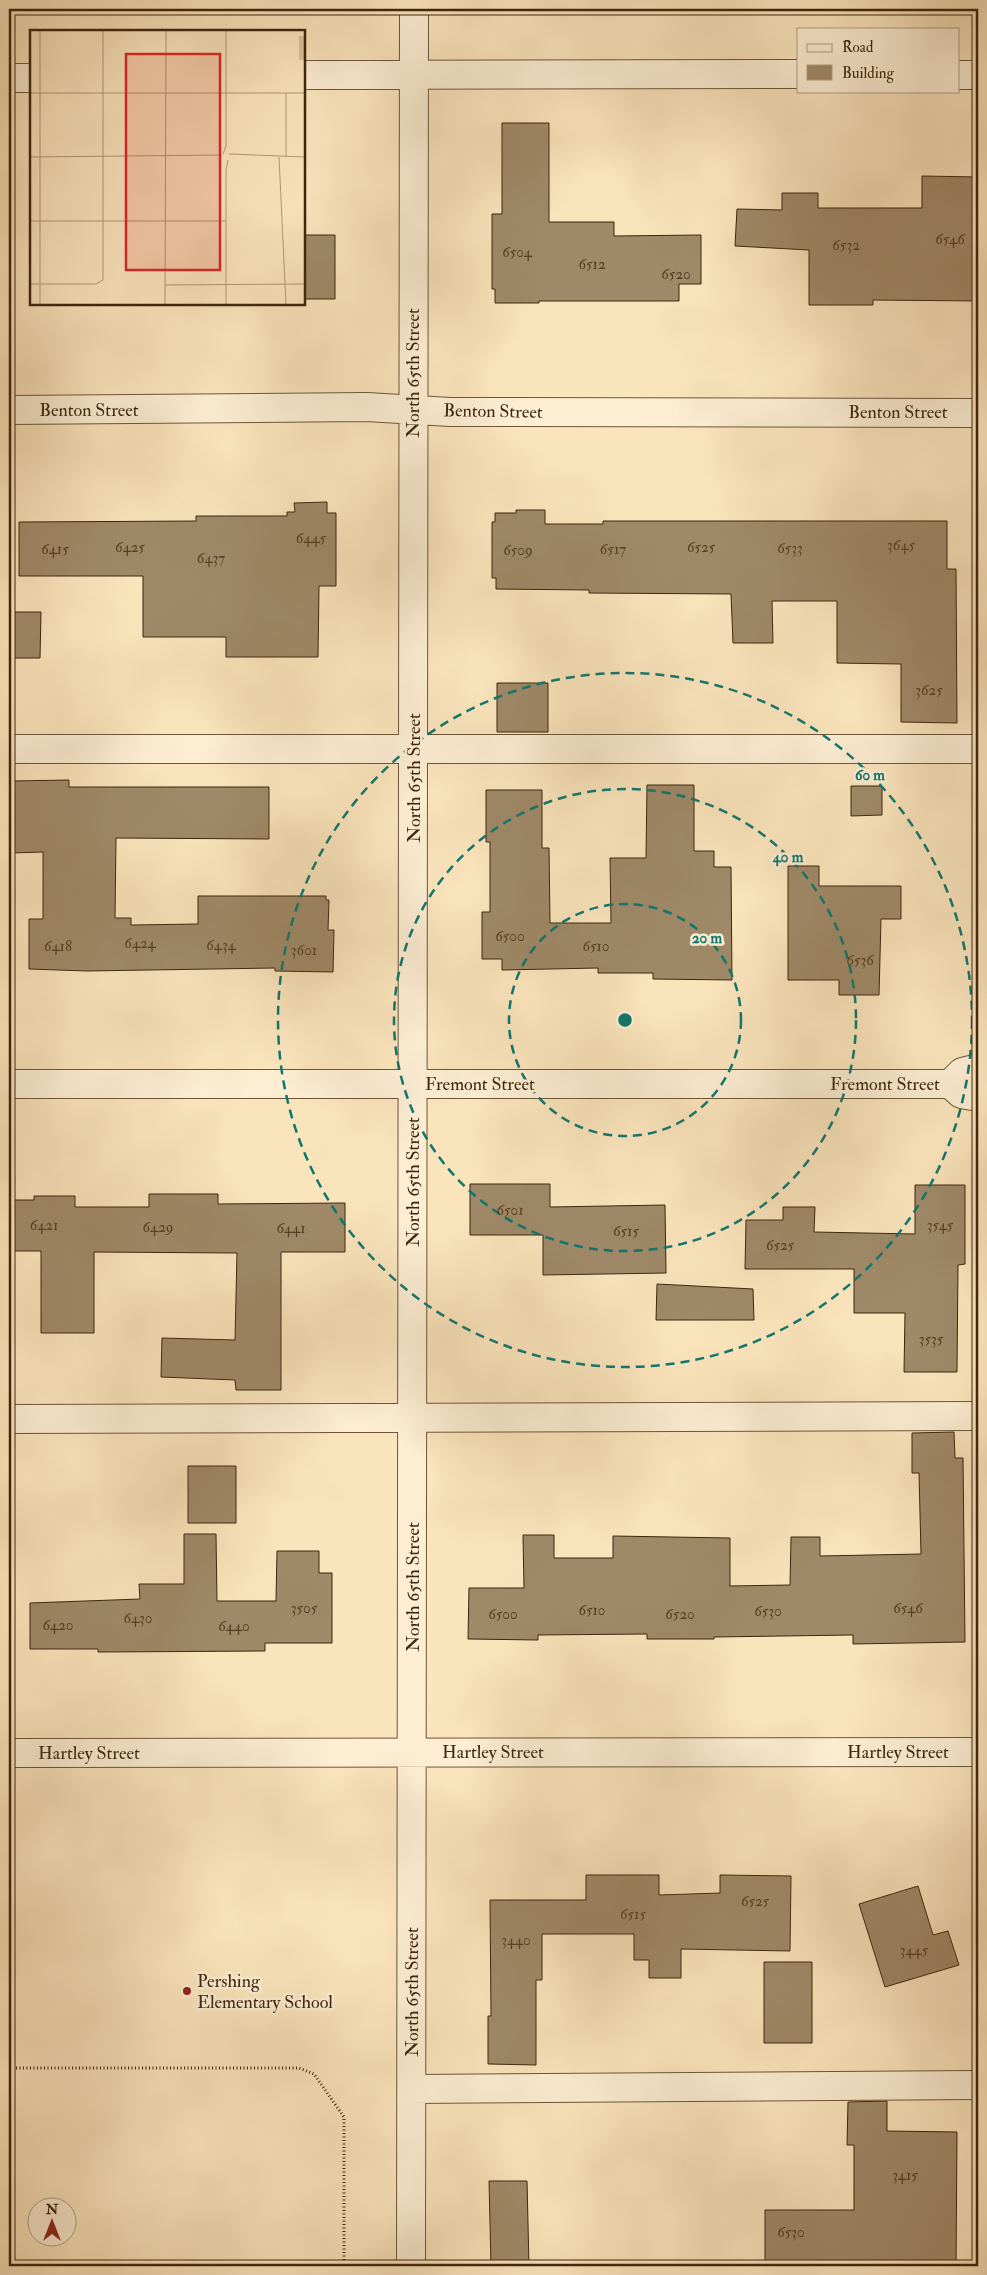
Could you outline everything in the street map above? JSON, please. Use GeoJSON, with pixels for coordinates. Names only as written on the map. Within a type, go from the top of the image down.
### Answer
{"type":"FeatureCollection","features":[{"type":"Feature","properties":{"kind":"street","name":"North 65th Street"},"geometry":{"type":"LineString","coordinates":[[411,2266],[414,1419],[414,9]]}},
{"type":"Feature","properties":{"kind":"street"},"geometry":{"type":"LineString","coordinates":[[305,75],[797,74]]}},
{"type":"Feature","properties":{"kind":"street"},"geometry":{"type":"LineString","coordinates":[[960,74],[978,75]]}},
{"type":"Feature","properties":{"kind":"street"},"geometry":{"type":"LineString","coordinates":[[9,78],[30,78]]}},
{"type":"Feature","properties":{"kind":"street","name":"Benton Street"},"geometry":{"type":"LineString","coordinates":[[9,410],[413,409],[450,412],[978,412]]}},
{"type":"Feature","properties":{"kind":"street"},"geometry":{"type":"LineString","coordinates":[[9,749],[414,747],[978,748]]}},
{"type":"Feature","properties":{"kind":"street","name":"Fremont Street"},"geometry":{"type":"LineString","coordinates":[[950,1084],[962,1072],[978,1068]]}},
{"type":"Feature","properties":{"kind":"street","name":"Fremont Street"},"geometry":{"type":"LineString","coordinates":[[9,1084],[950,1084],[962,1094],[978,1097]]}},
{"type":"Feature","properties":{"kind":"street"},"geometry":{"type":"LineString","coordinates":[[9,1419],[978,1416]]}},
{"type":"Feature","properties":{"kind":"street","name":"Hartley Street"},"geometry":{"type":"LineString","coordinates":[[9,1753],[978,1752]]}},
{"type":"Feature","properties":{"kind":"street"},"geometry":{"type":"LineString","coordinates":[[412,2089],[978,2084]]}},
{"type":"Feature","properties":{"kind":"path"},"geometry":{"type":"LineString","coordinates":[[9,2068],[299,2068],[314,2074],[344,2117],[344,2266]]}},
{"type":"Feature","properties":{"kind":"building"},"geometry":{"type":"Polygon","coordinates":[[[502,123],[549,123],[549,222],[614,222],[614,236],[701,235],[701,284],[679,284],[679,301],[539,301],[539,303],[495,303],[495,289],[492,289],[492,214],[502,214],[502,123]]]}},
{"type":"Feature","properties":{"kind":"building"},"geometry":{"type":"Polygon","coordinates":[[[922,176],[978,177],[978,301],[873,300],[873,305],[809,305],[809,250],[735,246],[737,209],[782,210],[782,193],[818,193],[818,208],[922,208],[922,176]]]}},
{"type":"Feature","properties":{"kind":"building"},"geometry":{"type":"Polygon","coordinates":[[[305,235],[335,235],[335,299],[305,299],[305,235]]]}},
{"type":"Feature","properties":{"kind":"building"},"geometry":{"type":"Polygon","coordinates":[[[327,502],[327,513],[336,513],[336,586],[319,586],[318,657],[226,657],[226,637],[143,637],[143,576],[19,576],[19,522],[196,521],[196,516],[287,516],[287,512],[295,512],[294,503],[327,502]]]}},
{"type":"Feature","properties":{"kind":"building"},"geometry":{"type":"Polygon","coordinates":[[[516,510],[545,510],[545,524],[603,524],[603,521],[947,521],[947,569],[956,569],[957,723],[901,722],[901,664],[837,663],[837,601],[772,601],[773,643],[733,643],[731,594],[589,593],[589,590],[496,589],[496,578],[492,578],[492,522],[495,522],[495,513],[516,513],[516,510]]]}},
{"type":"Feature","properties":{"kind":"building"},"geometry":{"type":"Polygon","coordinates":[[[9,612],[41,612],[40,658],[9,658],[9,612]]]}},
{"type":"Feature","properties":{"kind":"building"},"geometry":{"type":"Polygon","coordinates":[[[497,683],[548,683],[548,732],[497,732],[497,683]]]}},
{"type":"Feature","properties":{"kind":"building"},"geometry":{"type":"Polygon","coordinates":[[[69,780],[69,787],[269,787],[269,839],[116,838],[115,918],[131,918],[131,925],[198,924],[198,896],[326,896],[326,900],[329,900],[328,930],[334,930],[333,972],[275,971],[275,968],[87,971],[29,969],[29,919],[43,919],[43,852],[12,853],[11,781],[69,780]]]}},
{"type":"Feature","properties":{"kind":"building"},"geometry":{"type":"Polygon","coordinates":[[[647,785],[694,785],[694,851],[714,851],[714,867],[731,867],[732,980],[653,979],[653,973],[598,973],[598,968],[502,970],[502,959],[482,959],[482,912],[490,912],[490,842],[486,842],[486,790],[542,790],[542,848],[549,848],[550,923],[611,923],[610,858],[646,858],[647,785]]]}},
{"type":"Feature","properties":{"kind":"building"},"geometry":{"type":"Polygon","coordinates":[[[851,786],[882,786],[882,815],[851,816],[851,786]]]}},
{"type":"Feature","properties":{"kind":"building"},"geometry":{"type":"Polygon","coordinates":[[[788,866],[819,866],[819,886],[901,886],[901,919],[881,919],[879,995],[839,995],[839,980],[788,980],[788,866]]]}},
{"type":"Feature","properties":{"kind":"building"},"geometry":{"type":"Polygon","coordinates":[[[470,1184],[550,1184],[550,1207],[665,1205],[666,1273],[543,1275],[543,1235],[470,1235],[470,1184]]]}},
{"type":"Feature","properties":{"kind":"building"},"geometry":{"type":"Polygon","coordinates":[[[915,1185],[965,1185],[965,1264],[958,1265],[957,1372],[904,1372],[905,1313],[854,1313],[854,1269],[745,1269],[746,1220],[783,1220],[783,1207],[815,1207],[814,1232],[915,1234],[915,1185]]]}},
{"type":"Feature","properties":{"kind":"building"},"geometry":{"type":"Polygon","coordinates":[[[149,1194],[218,1194],[218,1204],[345,1203],[345,1252],[281,1252],[281,1390],[236,1390],[235,1380],[161,1377],[162,1338],[235,1340],[237,1253],[94,1252],[94,1333],[41,1333],[41,1251],[12,1251],[11,1200],[34,1200],[34,1196],[75,1196],[75,1207],[149,1207],[149,1194]]]}},
{"type":"Feature","properties":{"kind":"building"},"geometry":{"type":"Polygon","coordinates":[[[657,1284],[753,1289],[754,1320],[656,1320],[657,1284]]]}},
{"type":"Feature","properties":{"kind":"building"},"geometry":{"type":"Polygon","coordinates":[[[954,1432],[955,1458],[963,1458],[965,1642],[853,1644],[853,1635],[647,1639],[647,1634],[538,1635],[538,1640],[468,1639],[469,1588],[524,1588],[523,1535],[554,1535],[554,1558],[613,1558],[613,1536],[730,1538],[730,1586],[790,1585],[791,1537],[820,1537],[820,1556],[921,1554],[919,1473],[912,1473],[912,1433],[954,1432]]]}},
{"type":"Feature","properties":{"kind":"building"},"geometry":{"type":"Polygon","coordinates":[[[188,1466],[236,1466],[236,1523],[188,1523],[188,1466]]]}},
{"type":"Feature","properties":{"kind":"building"},"geometry":{"type":"Polygon","coordinates":[[[184,1534],[216,1534],[217,1601],[276,1601],[277,1551],[319,1551],[319,1573],[332,1573],[332,1643],[265,1643],[265,1651],[98,1652],[98,1649],[30,1649],[30,1603],[140,1599],[139,1584],[184,1584],[184,1534]]]}},
{"type":"Feature","properties":{"kind":"building"},"geometry":{"type":"Polygon","coordinates":[[[586,1875],[659,1875],[659,1895],[720,1893],[720,1875],[791,1876],[790,1951],[681,1949],[681,1978],[649,1978],[649,1960],[634,1960],[634,1934],[542,1934],[542,1980],[536,1980],[536,2065],[488,2064],[488,2016],[491,2016],[490,1900],[586,1900],[586,1875]]]}},
{"type":"Feature","properties":{"kind":"building"},"geometry":{"type":"Polygon","coordinates":[[[918,1886],[933,1935],[948,1931],[959,1965],[885,1987],[859,1904],[918,1886]]]}},
{"type":"Feature","properties":{"kind":"building"},"geometry":{"type":"Polygon","coordinates":[[[764,1962],[812,1962],[812,2043],[764,2043],[764,1962]]]}},
{"type":"Feature","properties":{"kind":"building"},"geometry":{"type":"Polygon","coordinates":[[[887,2101],[887,2131],[957,2132],[956,2266],[878,2266],[878,2263],[765,2266],[765,2210],[854,2210],[854,2145],[847,2145],[848,2102],[887,2101]]]}},
{"type":"Feature","properties":{"kind":"building"},"geometry":{"type":"Polygon","coordinates":[[[489,2181],[527,2181],[529,2266],[491,2266],[489,2181]]]}},
{"type":"Feature","properties":{"kind":"place","name":"Pershing Elementary School"},"geometry":{"type":"Point","coordinates":[187,1991]}}]}
